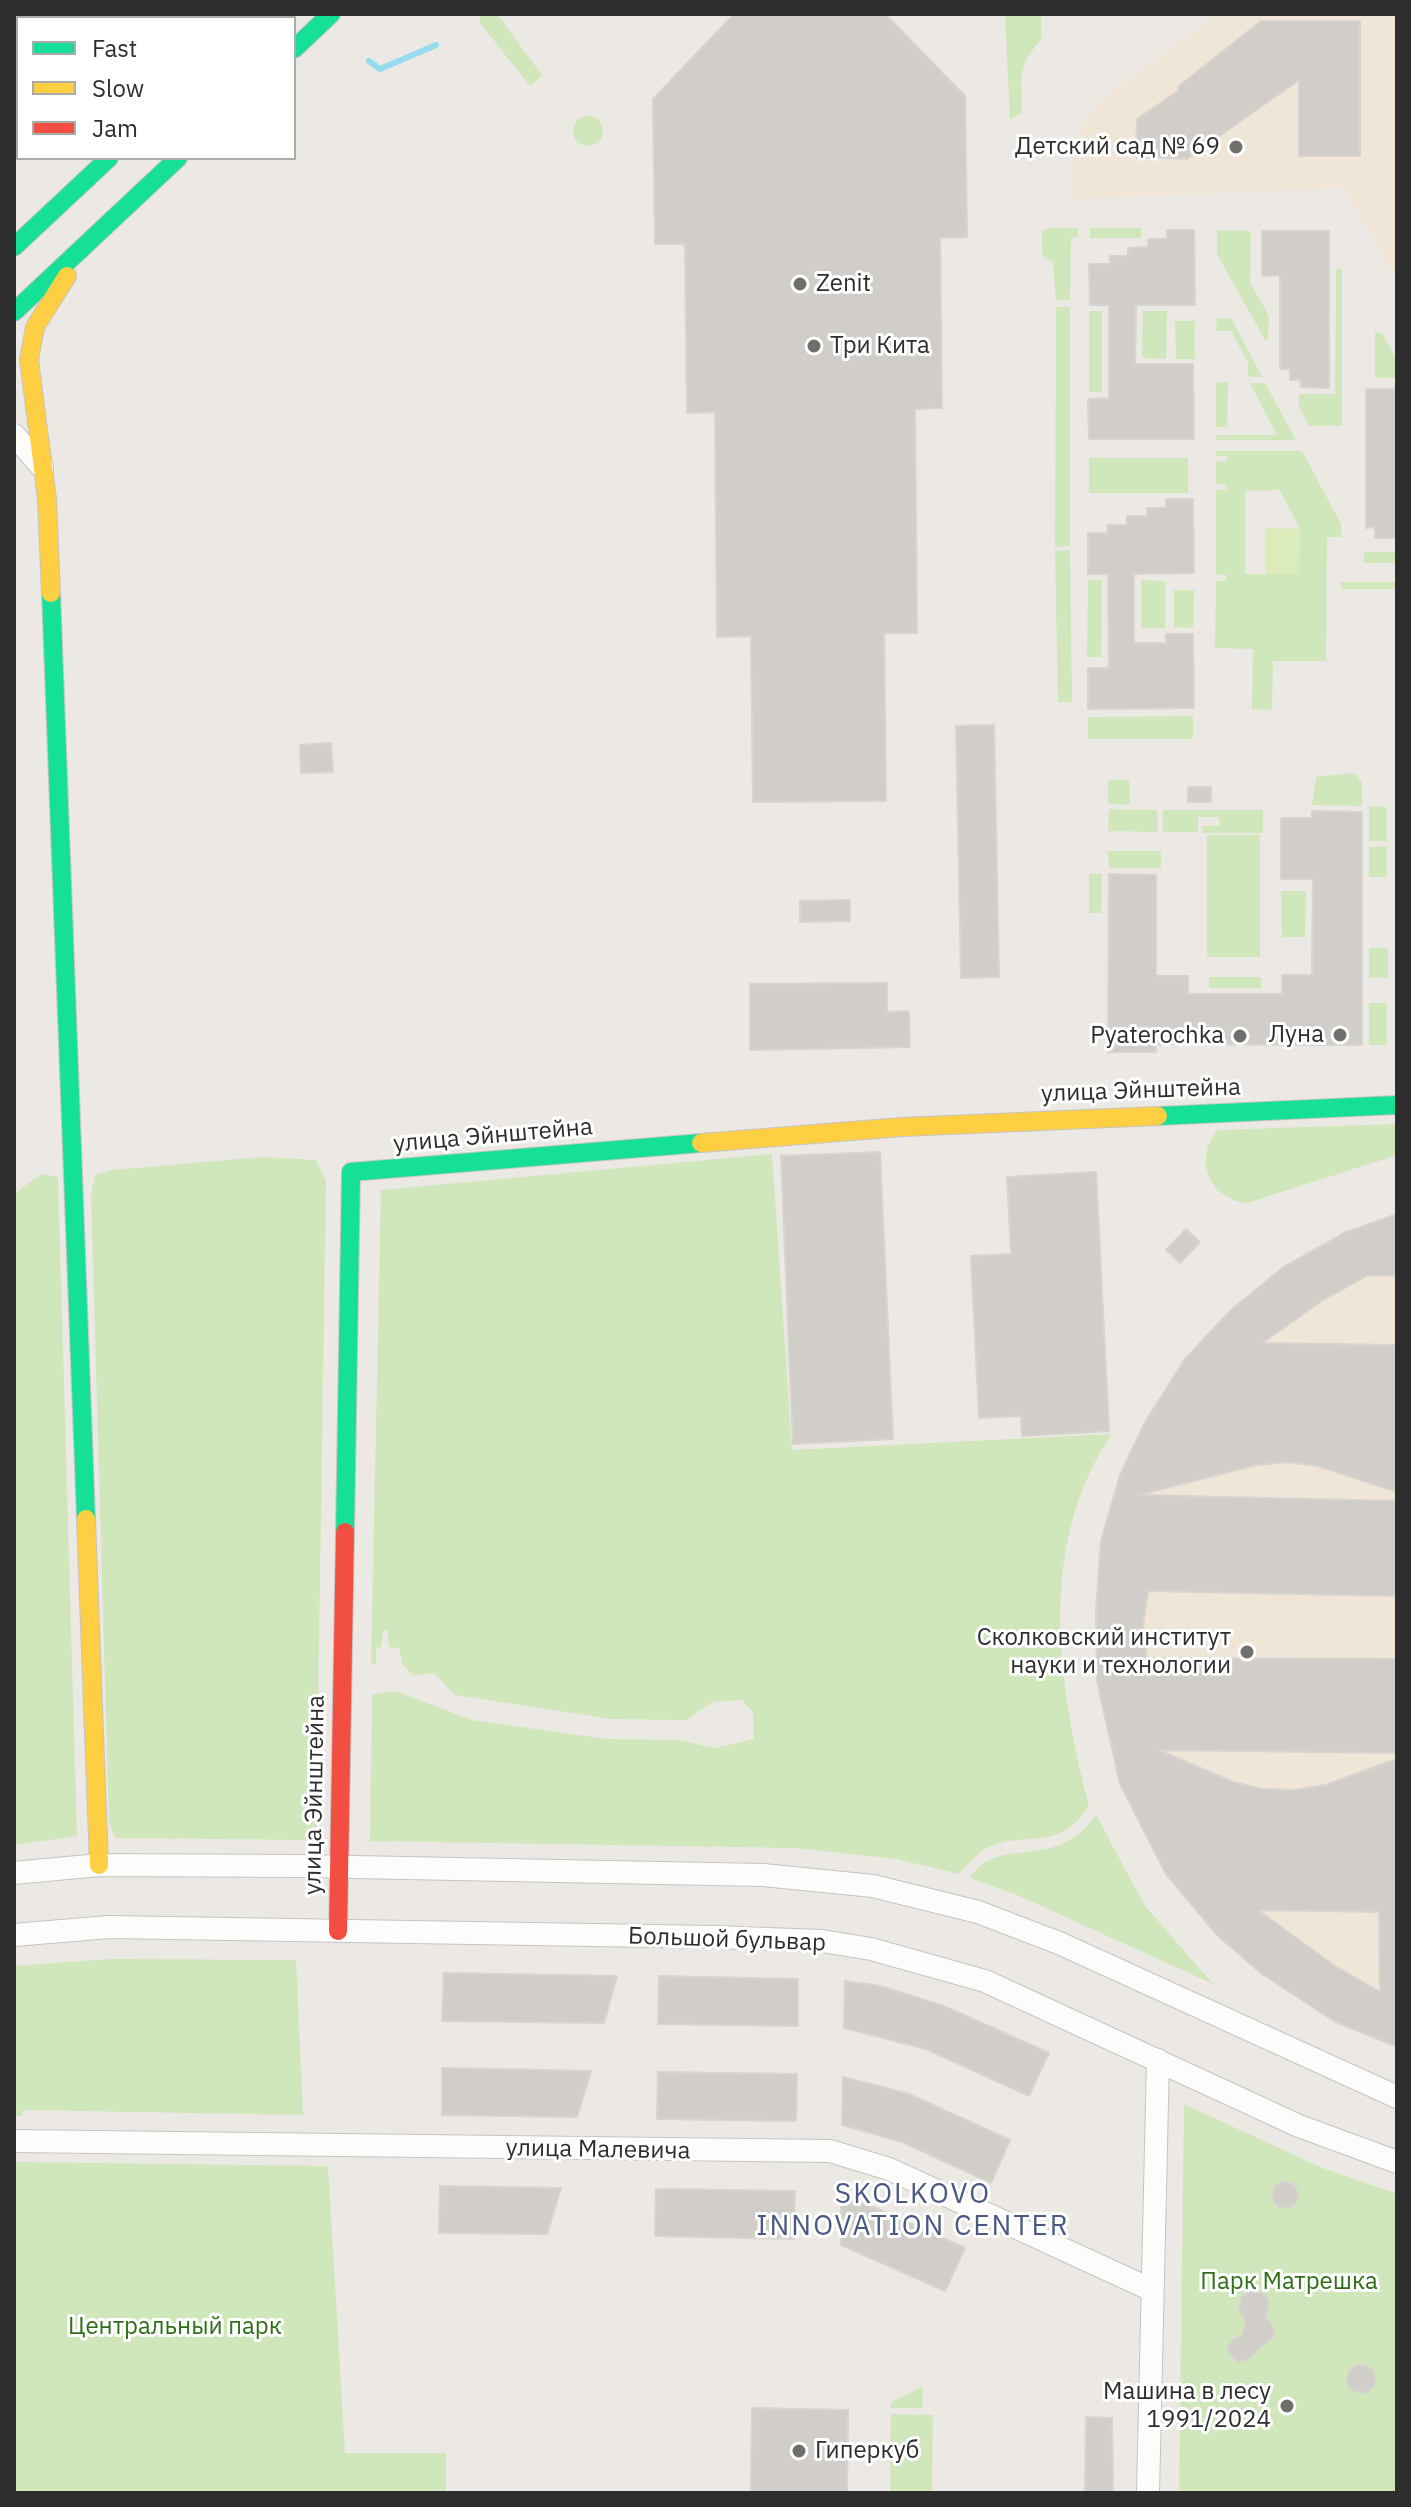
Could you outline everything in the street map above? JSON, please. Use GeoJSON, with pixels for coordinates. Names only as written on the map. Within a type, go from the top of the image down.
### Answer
{"type":"FeatureCollection","features":[{"type":"Feature","properties":{"kind":"main road"},"geometry":{"type":"LineString","coordinates":[[296,47],[331,14]]}},
{"type":"Feature","properties":{"kind":"main road"},"geometry":{"type":"LineString","coordinates":[[14,247],[107,160]]}},
{"type":"Feature","properties":{"kind":"main road"},"geometry":{"type":"LineString","coordinates":[[14,312],[176,160]]}},
{"type":"Feature","properties":{"kind":"main road"},"geometry":{"type":"LineString","coordinates":[[87,245],[35,327],[29,360],[47,499],[99,1865]]}},
{"type":"Feature","properties":{"kind":"main road","name":"улица Эйнштейна"},"geometry":{"type":"LineString","coordinates":[[338,1931],[351,1172],[902,1127],[1397,1105]]}},
{"type":"Feature","properties":{"kind":"street"},"geometry":{"type":"LineString","coordinates":[[14,435],[42,467]]}},
{"type":"Feature","properties":{"kind":"street"},"geometry":{"type":"LineString","coordinates":[[14,1873],[99,1865],[763,1875],[824,1879],[911,1893],[978,1912],[1059,1943],[1397,2097]]}},
{"type":"Feature","properties":{"kind":"street","name":"Большой бульвар"},"geometry":{"type":"LineString","coordinates":[[14,1935],[109,1927],[714,1937],[822,1941],[871,1949],[985,1981],[1299,2126],[1397,2162]]}},
{"type":"Feature","properties":{"kind":"street"},"geometry":{"type":"LineString","coordinates":[[1148,2493],[1158,2060]]}},
{"type":"Feature","properties":{"kind":"street","name":"улица Малевича"},"geometry":{"type":"LineString","coordinates":[[14,2141],[830,2151],[889,2169],[1152,2290]]}},
{"type":"Feature","properties":{"kind":"shaded area","name":"Детский сад № 69"},"geometry":{"type":"Polygon","coordinates":[[[1218,14],[1397,14],[1397,280],[1344,188],[1074,199],[1074,149],[1085,119],[1105,97],[1218,14]]]}},
{"type":"Feature","properties":{"kind":"shaded area","name":"Сколковский институт науки и технологии"},"geometry":{"type":"Polygon","coordinates":[[[1397,1214],[1397,2047],[1334,2021],[1262,1974],[1218,1936],[1166,1874],[1120,1784],[1097,1681],[1096,1610],[1101,1541],[1120,1475],[1145,1422],[1185,1359],[1231,1310],[1285,1266],[1344,1233],[1397,1214]]]}},
{"type":"Feature","properties":{"kind":"green space"},"geometry":{"type":"Polygon","coordinates":[[[480,14],[497,14],[542,75],[530,86],[480,23],[480,14]]]}},
{"type":"Feature","properties":{"kind":"green space"},"geometry":{"type":"Polygon","coordinates":[[[1005,14],[1041,14],[1041,39],[1026,59],[1021,77],[1022,113],[1010,120],[1005,14]]]}},
{"type":"Feature","properties":{"kind":"green space"},"geometry":{"type":"Polygon","coordinates":[[[588,116],[599,120],[603,131],[599,142],[588,146],[577,142],[573,131],[577,120],[588,116]]]}},
{"type":"Feature","properties":{"kind":"green space"},"geometry":{"type":"Polygon","coordinates":[[[1047,228],[1078,228],[1078,237],[1071,238],[1070,300],[1056,300],[1053,264],[1042,254],[1042,232],[1047,228]]]}},
{"type":"Feature","properties":{"kind":"green space"},"geometry":{"type":"Polygon","coordinates":[[[1090,228],[1141,228],[1141,238],[1090,238],[1090,228]]]}},
{"type":"Feature","properties":{"kind":"green space"},"geometry":{"type":"Polygon","coordinates":[[[1217,230],[1251,231],[1250,283],[1269,316],[1268,340],[1265,340],[1217,254],[1217,230]]]}},
{"type":"Feature","properties":{"kind":"green space"},"geometry":{"type":"Polygon","coordinates":[[[1336,269],[1342,269],[1342,426],[1309,426],[1299,407],[1299,394],[1335,394],[1336,269]]]}},
{"type":"Feature","properties":{"kind":"green space"},"geometry":{"type":"Polygon","coordinates":[[[1056,307],[1070,307],[1070,546],[1055,547],[1056,307]]]}},
{"type":"Feature","properties":{"kind":"green space"},"geometry":{"type":"Polygon","coordinates":[[[1089,311],[1102,311],[1102,392],[1089,392],[1089,311]]]}},
{"type":"Feature","properties":{"kind":"green space"},"geometry":{"type":"Polygon","coordinates":[[[1143,311],[1167,311],[1166,359],[1142,358],[1143,311]]]}},
{"type":"Feature","properties":{"kind":"green space"},"geometry":{"type":"Polygon","coordinates":[[[1217,318],[1231,318],[1262,377],[1248,376],[1248,363],[1231,331],[1216,331],[1217,318]]]}},
{"type":"Feature","properties":{"kind":"green space"},"geometry":{"type":"Polygon","coordinates":[[[1175,321],[1195,321],[1195,359],[1176,359],[1175,321]]]}},
{"type":"Feature","properties":{"kind":"green space"},"geometry":{"type":"Polygon","coordinates":[[[1375,332],[1382,333],[1397,360],[1397,378],[1375,378],[1375,332]]]}},
{"type":"Feature","properties":{"kind":"green space"},"geometry":{"type":"Polygon","coordinates":[[[1228,382],[1227,427],[1216,427],[1216,383],[1228,382]]]}},
{"type":"Feature","properties":{"kind":"green space"},"geometry":{"type":"Polygon","coordinates":[[[1250,383],[1265,383],[1296,440],[1216,440],[1217,435],[1277,435],[1250,383]]]}},
{"type":"Feature","properties":{"kind":"green space"},"geometry":{"type":"Polygon","coordinates":[[[1216,451],[1302,451],[1341,524],[1341,537],[1327,537],[1326,661],[1273,661],[1272,710],[1252,709],[1253,649],[1215,648],[1216,581],[1226,581],[1227,575],[1216,574],[1216,490],[1226,490],[1227,485],[1216,484],[1216,462],[1227,461],[1227,456],[1216,456],[1216,451]],[[1280,490],[1245,491],[1245,574],[1299,574],[1300,529],[1280,490]]]}},
{"type":"Feature","properties":{"kind":"green space"},"geometry":{"type":"Polygon","coordinates":[[[1089,458],[1188,458],[1188,493],[1089,493],[1089,458]]]}},
{"type":"Feature","properties":{"kind":"green space"},"geometry":{"type":"Polygon","coordinates":[[[1265,528],[1300,529],[1299,574],[1265,574],[1265,528]]]}},
{"type":"Feature","properties":{"kind":"green space"},"geometry":{"type":"Polygon","coordinates":[[[1070,550],[1072,702],[1058,702],[1055,551],[1070,550]]]}},
{"type":"Feature","properties":{"kind":"green space"},"geometry":{"type":"Polygon","coordinates":[[[1364,552],[1397,552],[1397,563],[1364,563],[1364,552]]]}},
{"type":"Feature","properties":{"kind":"green space"},"geometry":{"type":"Polygon","coordinates":[[[1088,580],[1102,580],[1101,657],[1087,657],[1088,580]]]}},
{"type":"Feature","properties":{"kind":"green space"},"geometry":{"type":"Polygon","coordinates":[[[1141,580],[1165,581],[1165,628],[1141,628],[1141,580]]]}},
{"type":"Feature","properties":{"kind":"green space"},"geometry":{"type":"Polygon","coordinates":[[[1341,582],[1396,582],[1396,589],[1341,589],[1341,582]]]}},
{"type":"Feature","properties":{"kind":"green space"},"geometry":{"type":"Polygon","coordinates":[[[1174,590],[1194,590],[1193,628],[1174,627],[1174,590]]]}},
{"type":"Feature","properties":{"kind":"green space"},"geometry":{"type":"Polygon","coordinates":[[[1193,716],[1193,739],[1088,739],[1088,717],[1193,716]]]}},
{"type":"Feature","properties":{"kind":"green space"},"geometry":{"type":"Polygon","coordinates":[[[1354,773],[1362,783],[1362,806],[1312,805],[1316,777],[1354,773]]]}},
{"type":"Feature","properties":{"kind":"green space"},"geometry":{"type":"Polygon","coordinates":[[[1108,780],[1129,780],[1130,805],[1108,804],[1108,780]]]}},
{"type":"Feature","properties":{"kind":"green space"},"geometry":{"type":"Polygon","coordinates":[[[1369,806],[1387,807],[1387,841],[1369,841],[1369,806]]]}},
{"type":"Feature","properties":{"kind":"green space"},"geometry":{"type":"Polygon","coordinates":[[[1109,809],[1157,810],[1158,832],[1108,831],[1109,809]]]}},
{"type":"Feature","properties":{"kind":"green space"},"geometry":{"type":"Polygon","coordinates":[[[1163,810],[1263,810],[1263,833],[1203,833],[1202,826],[1220,826],[1219,817],[1198,817],[1198,832],[1163,832],[1163,810]]]}},
{"type":"Feature","properties":{"kind":"green space"},"geometry":{"type":"Polygon","coordinates":[[[1207,835],[1260,835],[1260,957],[1207,957],[1207,835]]]}},
{"type":"Feature","properties":{"kind":"green space"},"geometry":{"type":"Polygon","coordinates":[[[1387,846],[1387,877],[1369,877],[1369,847],[1387,846]]]}},
{"type":"Feature","properties":{"kind":"green space"},"geometry":{"type":"Polygon","coordinates":[[[1108,851],[1161,851],[1161,868],[1109,868],[1108,851]]]}},
{"type":"Feature","properties":{"kind":"green space"},"geometry":{"type":"Polygon","coordinates":[[[1089,874],[1102,874],[1101,913],[1089,913],[1089,874]]]}},
{"type":"Feature","properties":{"kind":"green space"},"geometry":{"type":"Polygon","coordinates":[[[1281,891],[1306,891],[1305,937],[1282,937],[1281,891]]]}},
{"type":"Feature","properties":{"kind":"green space"},"geometry":{"type":"Polygon","coordinates":[[[1369,948],[1388,948],[1388,978],[1369,978],[1369,948]]]}},
{"type":"Feature","properties":{"kind":"green space"},"geometry":{"type":"Polygon","coordinates":[[[1209,977],[1261,977],[1261,988],[1209,988],[1209,977]]]}},
{"type":"Feature","properties":{"kind":"green space"},"geometry":{"type":"Polygon","coordinates":[[[1369,1003],[1387,1003],[1387,1045],[1369,1045],[1369,1003]]]}},
{"type":"Feature","properties":{"kind":"green space"},"geometry":{"type":"Polygon","coordinates":[[[1397,1124],[1397,1155],[1247,1203],[1223,1194],[1209,1176],[1206,1165],[1210,1142],[1218,1130],[1397,1124]]]}},
{"type":"Feature","properties":{"kind":"green space"},"geometry":{"type":"Polygon","coordinates":[[[772,1154],[792,1450],[1112,1434],[1088,1477],[1072,1521],[1063,1568],[1060,1616],[1069,1712],[1089,1806],[1065,1830],[987,1848],[959,1874],[897,1859],[795,1848],[370,1841],[372,1695],[395,1691],[472,1720],[606,1739],[679,1740],[715,1748],[754,1739],[753,1712],[742,1700],[712,1702],[687,1720],[611,1719],[455,1695],[434,1673],[414,1676],[403,1665],[399,1648],[389,1647],[387,1630],[383,1631],[381,1647],[376,1648],[376,1664],[371,1665],[381,1190],[772,1154]]]}},
{"type":"Feature","properties":{"kind":"green space"},"geometry":{"type":"Polygon","coordinates":[[[261,1157],[316,1160],[326,1181],[316,1840],[115,1838],[109,1821],[91,1194],[95,1175],[113,1170],[261,1157]]]}},
{"type":"Feature","properties":{"kind":"green space"},"geometry":{"type":"Polygon","coordinates":[[[41,1174],[58,1177],[77,1836],[14,1845],[14,1194],[41,1174]]]}},
{"type":"Feature","properties":{"kind":"green space"},"geometry":{"type":"Polygon","coordinates":[[[1096,1815],[1145,1906],[1213,1984],[1017,1895],[970,1878],[982,1865],[996,1857],[1063,1843],[1080,1833],[1096,1815]]]}},
{"type":"Feature","properties":{"kind":"green space"},"geometry":{"type":"Polygon","coordinates":[[[110,1959],[296,1960],[303,2115],[23,2110],[22,2117],[14,2115],[14,1966],[110,1959]]]}},
{"type":"Feature","properties":{"kind":"green space","name":"Парк Матрешка"},"geometry":{"type":"Polygon","coordinates":[[[1184,2104],[1320,2167],[1397,2194],[1397,2493],[1179,2493],[1184,2104]]]}},
{"type":"Feature","properties":{"kind":"green space","name":"Центральный парк"},"geometry":{"type":"Polygon","coordinates":[[[14,2162],[328,2166],[345,2453],[446,2453],[446,2493],[14,2493],[14,2162]]]}},
{"type":"Feature","properties":{"kind":"green space"},"geometry":{"type":"Polygon","coordinates":[[[923,2386],[923,2408],[891,2408],[891,2402],[923,2386]]]}},
{"type":"Feature","properties":{"kind":"green space"},"geometry":{"type":"Polygon","coordinates":[[[891,2414],[933,2415],[932,2493],[890,2493],[891,2414]]]}},
{"type":"Feature","properties":{"kind":"building","name":"Три Кита"},"geometry":{"type":"Polygon","coordinates":[[[734,14],[885,14],[965,96],[967,237],[940,238],[942,408],[915,409],[917,633],[884,633],[886,801],[753,802],[751,636],[717,637],[715,412],[687,413],[685,244],[655,244],[653,99],[734,14]]]}},
{"type":"Feature","properties":{"kind":"building"},"geometry":{"type":"Polygon","coordinates":[[[1261,21],[1360,21],[1360,156],[1299,156],[1299,80],[1187,159],[1136,157],[1137,119],[1178,91],[1179,86],[1261,21]]]}},
{"type":"Feature","properties":{"kind":"building"},"geometry":{"type":"Polygon","coordinates":[[[1167,230],[1194,230],[1195,305],[1136,305],[1135,364],[1193,364],[1194,439],[1089,439],[1088,399],[1109,398],[1109,305],[1090,305],[1089,264],[1110,264],[1110,256],[1128,256],[1128,248],[1148,247],[1148,239],[1167,239],[1167,230]]]}},
{"type":"Feature","properties":{"kind":"building"},"geometry":{"type":"Polygon","coordinates":[[[1262,231],[1329,231],[1329,388],[1301,387],[1300,380],[1290,380],[1290,369],[1280,369],[1280,275],[1262,276],[1262,231]]]}},
{"type":"Feature","properties":{"kind":"building"},"geometry":{"type":"Polygon","coordinates":[[[1366,389],[1397,389],[1397,538],[1375,538],[1375,527],[1366,528],[1366,389]]]}},
{"type":"Feature","properties":{"kind":"building"},"geometry":{"type":"Polygon","coordinates":[[[1166,499],[1193,499],[1194,573],[1134,574],[1134,643],[1166,643],[1166,634],[1193,634],[1194,708],[1088,709],[1088,668],[1109,668],[1108,574],[1088,574],[1088,533],[1108,533],[1108,525],[1127,525],[1127,516],[1147,516],[1147,508],[1166,508],[1166,499]]]}},
{"type":"Feature","properties":{"kind":"building"},"geometry":{"type":"Polygon","coordinates":[[[994,725],[999,977],[961,978],[956,726],[994,725]]]}},
{"type":"Feature","properties":{"kind":"building"},"geometry":{"type":"Polygon","coordinates":[[[331,743],[333,772],[301,773],[300,745],[331,743]]]}},
{"type":"Feature","properties":{"kind":"building"},"geometry":{"type":"Polygon","coordinates":[[[1188,787],[1211,787],[1211,802],[1188,802],[1188,787]]]}},
{"type":"Feature","properties":{"kind":"building"},"geometry":{"type":"Polygon","coordinates":[[[1312,811],[1362,812],[1362,1045],[1156,1044],[1156,1052],[1108,1052],[1109,874],[1156,875],[1156,976],[1188,976],[1188,994],[1282,994],[1282,975],[1312,975],[1313,879],[1281,879],[1281,818],[1312,818],[1312,811]]]}},
{"type":"Feature","properties":{"kind":"building"},"geometry":{"type":"Polygon","coordinates":[[[850,900],[850,921],[800,922],[800,901],[850,900]]]}},
{"type":"Feature","properties":{"kind":"building"},"geometry":{"type":"Polygon","coordinates":[[[887,983],[887,1012],[909,1011],[910,1047],[750,1050],[750,984],[887,983]]]}},
{"type":"Feature","properties":{"kind":"building"},"geometry":{"type":"Polygon","coordinates":[[[880,1152],[893,1439],[793,1444],[781,1156],[880,1152]]]}},
{"type":"Feature","properties":{"kind":"building"},"geometry":{"type":"Polygon","coordinates":[[[1096,1172],[1109,1431],[1022,1436],[1021,1416],[979,1418],[971,1256],[1011,1254],[1007,1177],[1096,1172]]]}},
{"type":"Feature","properties":{"kind":"building","name":"Сколковский институт науки и технологии"},"geometry":{"type":"Polygon","coordinates":[[[1397,1214],[1397,1276],[1368,1275],[1322,1301],[1262,1343],[1397,1345],[1397,1492],[1318,1466],[1287,1462],[1256,1465],[1139,1495],[1397,1501],[1397,1596],[1148,1591],[1143,1625],[1147,1658],[1397,1659],[1397,1753],[1159,1750],[1233,1782],[1263,1789],[1294,1790],[1325,1785],[1397,1759],[1397,2047],[1334,2021],[1262,1974],[1218,1936],[1166,1874],[1120,1784],[1097,1681],[1096,1610],[1101,1541],[1120,1475],[1145,1422],[1185,1359],[1231,1310],[1285,1266],[1344,1233],[1397,1214]],[[1258,1910],[1332,1964],[1380,1992],[1379,1912],[1258,1910]]]}},
{"type":"Feature","properties":{"kind":"building"},"geometry":{"type":"Polygon","coordinates":[[[1186,1229],[1200,1242],[1180,1263],[1166,1250],[1186,1229]]]}},
{"type":"Feature","properties":{"kind":"building"},"geometry":{"type":"Polygon","coordinates":[[[444,1973],[617,1976],[604,2023],[442,2021],[444,1973]]]}},
{"type":"Feature","properties":{"kind":"building"},"geometry":{"type":"Polygon","coordinates":[[[659,1976],[798,1979],[798,2026],[658,2024],[659,1976]]]}},
{"type":"Feature","properties":{"kind":"building"},"geometry":{"type":"Polygon","coordinates":[[[845,1981],[880,1986],[944,2006],[1049,2053],[1029,2096],[926,2049],[844,2028],[845,1981]]]}},
{"type":"Feature","properties":{"kind":"building"},"geometry":{"type":"Polygon","coordinates":[[[442,2068],[591,2071],[577,2117],[442,2115],[442,2068]]]}},
{"type":"Feature","properties":{"kind":"building"},"geometry":{"type":"Polygon","coordinates":[[[658,2072],[797,2074],[796,2121],[657,2119],[658,2072]]]}},
{"type":"Feature","properties":{"kind":"building"},"geometry":{"type":"Polygon","coordinates":[[[843,2077],[909,2094],[1010,2140],[991,2183],[902,2142],[842,2125],[843,2077]]]}},
{"type":"Feature","properties":{"kind":"building"},"geometry":{"type":"Polygon","coordinates":[[[1285,2182],[1294,2186],[1298,2195],[1294,2204],[1285,2208],[1276,2204],[1272,2195],[1276,2186],[1285,2182]]]}},
{"type":"Feature","properties":{"kind":"building"},"geometry":{"type":"Polygon","coordinates":[[[440,2186],[561,2188],[547,2234],[439,2233],[440,2186]]]}},
{"type":"Feature","properties":{"kind":"building"},"geometry":{"type":"Polygon","coordinates":[[[656,2189],[795,2191],[794,2239],[655,2236],[656,2189]]]}},
{"type":"Feature","properties":{"kind":"building"},"geometry":{"type":"Polygon","coordinates":[[[841,2197],[871,2206],[965,2248],[945,2291],[841,2245],[841,2197]]]}},
{"type":"Feature","properties":{"kind":"building"},"geometry":{"type":"Polygon","coordinates":[[[1253,2290],[1265,2295],[1269,2301],[1266,2317],[1274,2329],[1274,2336],[1248,2359],[1237,2362],[1227,2350],[1232,2340],[1242,2335],[1246,2321],[1239,2310],[1241,2297],[1253,2290]]]}},
{"type":"Feature","properties":{"kind":"building"},"geometry":{"type":"Polygon","coordinates":[[[1361,2365],[1371,2369],[1375,2379],[1371,2389],[1361,2393],[1351,2389],[1347,2379],[1351,2369],[1361,2365]]]}},
{"type":"Feature","properties":{"kind":"building","name":"Гиперкуб"},"geometry":{"type":"Polygon","coordinates":[[[752,2408],[848,2410],[847,2493],[751,2493],[752,2408]]]}},
{"type":"Feature","properties":{"kind":"building"},"geometry":{"type":"Polygon","coordinates":[[[1086,2417],[1112,2418],[1113,2493],[1085,2493],[1086,2417]]]}},
{"type":"Feature","properties":{"kind":"waterway"},"geometry":{"type":"LineString","coordinates":[[369,61],[380,69],[436,45]]}},
{"type":"Feature","properties":{"kind":"traffic: fast"},"geometry":{"type":"LineString","coordinates":[[296,47],[331,14]]}},
{"type":"Feature","properties":{"kind":"traffic: fast"},"geometry":{"type":"LineString","coordinates":[[14,247],[107,160]]}},
{"type":"Feature","properties":{"kind":"traffic: fast"},"geometry":{"type":"LineString","coordinates":[[14,312],[176,160]]}},
{"type":"Feature","properties":{"kind":"traffic: fast"},"geometry":{"type":"LineString","coordinates":[[51,593],[86,1519]]}},
{"type":"Feature","properties":{"kind":"traffic: fast"},"geometry":{"type":"LineString","coordinates":[[1158,1116],[1397,1105]]}},
{"type":"Feature","properties":{"kind":"traffic: fast"},"geometry":{"type":"LineString","coordinates":[[345,1532],[351,1172],[701,1143]]}},
{"type":"Feature","properties":{"kind":"traffic: slow"},"geometry":{"type":"LineString","coordinates":[[51,593],[47,499],[29,360],[35,327],[67,276]]}},
{"type":"Feature","properties":{"kind":"traffic: slow"},"geometry":{"type":"LineString","coordinates":[[701,1143],[902,1127],[1158,1116]]}},
{"type":"Feature","properties":{"kind":"traffic: slow"},"geometry":{"type":"LineString","coordinates":[[86,1519],[99,1865]]}},
{"type":"Feature","properties":{"kind":"traffic: jam"},"geometry":{"type":"LineString","coordinates":[[338,1931],[345,1532]]}},
{"type":"Feature","properties":{"kind":"place","name":"Детский сад № 69"},"geometry":{"type":"Point","coordinates":[1236,147]}},
{"type":"Feature","properties":{"kind":"place","name":"Zenit"},"geometry":{"type":"Point","coordinates":[800,284]}},
{"type":"Feature","properties":{"kind":"place","name":"Три Кита"},"geometry":{"type":"Point","coordinates":[814,346]}},
{"type":"Feature","properties":{"kind":"place","name":"Луна"},"geometry":{"type":"Point","coordinates":[1340,1035]}},
{"type":"Feature","properties":{"kind":"place","name":"Pyaterochka"},"geometry":{"type":"Point","coordinates":[1240,1036]}},
{"type":"Feature","properties":{"kind":"place","name":"Сколковский институт науки и технологии"},"geometry":{"type":"Point","coordinates":[1247,1652]}},
{"type":"Feature","properties":{"kind":"place","name":"Машина в лесу 1991/2024"},"geometry":{"type":"Point","coordinates":[1287,2406]}},
{"type":"Feature","properties":{"kind":"place","name":"Гиперкуб"},"geometry":{"type":"Point","coordinates":[799,2451]}},
{"type":"Feature","properties":{"kind":"district","name":"SKOLKOVO INNOVATION CENTER"},"geometry":{"type":"Point","coordinates":[913,2211]}}]}
